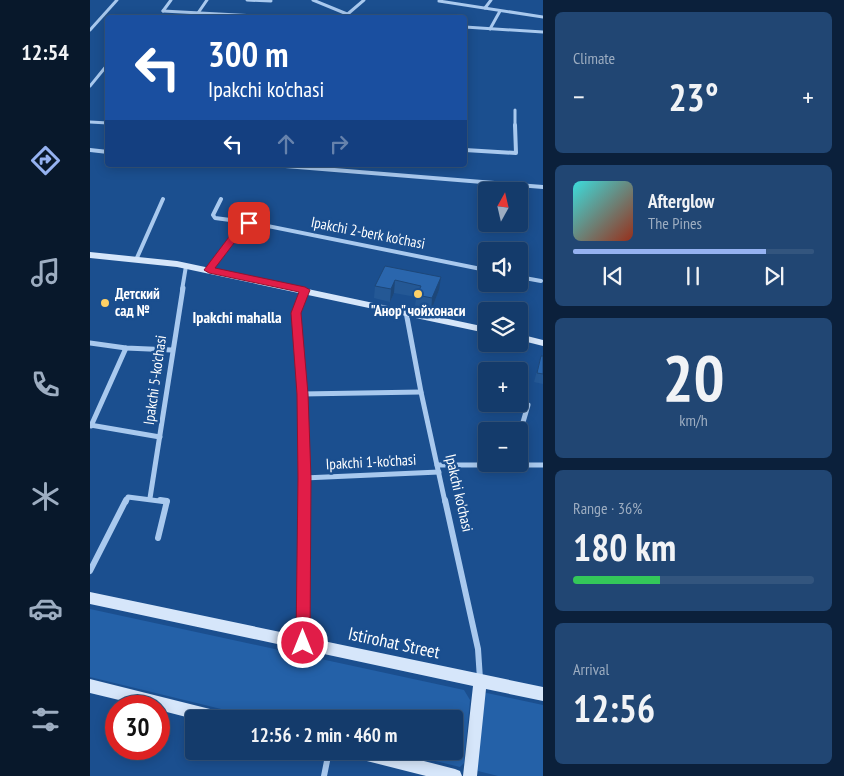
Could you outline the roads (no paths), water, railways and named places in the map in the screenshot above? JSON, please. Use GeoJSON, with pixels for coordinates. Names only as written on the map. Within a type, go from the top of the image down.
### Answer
{"type":"FeatureCollection","features":[{"type":"Feature","properties":{"kind":"main road"},"geometry":{"type":"LineString","coordinates":[[90,255],[209,270],[478,328]]}},
{"type":"Feature","properties":{"kind":"main road"},"geometry":{"type":"LineString","coordinates":[[528,339],[543,343]]}},
{"type":"Feature","properties":{"kind":"main road","name":"Istirohat Street"},"geometry":{"type":"LineString","coordinates":[[90,598],[543,694]]}},
{"type":"Feature","properties":{"kind":"main road"},"geometry":{"type":"LineString","coordinates":[[470,776],[480,681]]}},
{"type":"Feature","properties":{"kind":"main road"},"geometry":{"type":"LineString","coordinates":[[90,686],[186,710]]}},
{"type":"Feature","properties":{"kind":"main road"},"geometry":{"type":"LineString","coordinates":[[390,760],[455,776]]}},
{"type":"Feature","properties":{"kind":"street"},"geometry":{"type":"LineString","coordinates":[[90,30],[117,0]]}},
{"type":"Feature","properties":{"kind":"street"},"geometry":{"type":"LineString","coordinates":[[171,0],[163,12],[217,15]]}},
{"type":"Feature","properties":{"kind":"street"},"geometry":{"type":"LineString","coordinates":[[198,13],[207,0]]}},
{"type":"Feature","properties":{"kind":"street"},"geometry":{"type":"LineString","coordinates":[[247,0],[271,1]]}},
{"type":"Feature","properties":{"kind":"street"},"geometry":{"type":"LineString","coordinates":[[313,0],[347,14],[364,0]]}},
{"type":"Feature","properties":{"kind":"street"},"geometry":{"type":"LineString","coordinates":[[485,8],[491,0]]}},
{"type":"Feature","properties":{"kind":"street"},"geometry":{"type":"LineString","coordinates":[[439,1],[543,17]]}},
{"type":"Feature","properties":{"kind":"street"},"geometry":{"type":"LineString","coordinates":[[490,29],[500,11]]}},
{"type":"Feature","properties":{"kind":"street"},"geometry":{"type":"LineString","coordinates":[[467,27],[543,32]]}},
{"type":"Feature","properties":{"kind":"street"},"geometry":{"type":"LineString","coordinates":[[90,86],[105,68]]}},
{"type":"Feature","properties":{"kind":"street"},"geometry":{"type":"LineString","coordinates":[[467,150],[516,152],[516,110]]}},
{"type":"Feature","properties":{"kind":"street"},"geometry":{"type":"LineString","coordinates":[[90,122],[105,123]]}},
{"type":"Feature","properties":{"kind":"street"},"geometry":{"type":"LineString","coordinates":[[90,150],[105,152]]}},
{"type":"Feature","properties":{"kind":"street"},"geometry":{"type":"LineString","coordinates":[[298,167],[543,187]]}},
{"type":"Feature","properties":{"kind":"street","name":"Ipakchi 2-berk ko'chasi"},"geometry":{"type":"LineString","coordinates":[[221,199],[213,216],[478,268]]}},
{"type":"Feature","properties":{"kind":"street"},"geometry":{"type":"LineString","coordinates":[[136,260],[163,200]]}},
{"type":"Feature","properties":{"kind":"street"},"geometry":{"type":"LineString","coordinates":[[209,270],[244,223]]}},
{"type":"Feature","properties":{"kind":"street","name":"Ipakchi 5-ko'chasi"},"geometry":{"type":"LineString","coordinates":[[150,498],[186,266]]}},
{"type":"Feature","properties":{"kind":"street"},"geometry":{"type":"LineString","coordinates":[[528,279],[541,281]]}},
{"type":"Feature","properties":{"kind":"street"},"geometry":{"type":"LineString","coordinates":[[303,643],[304,478],[302,394],[296,313],[305,290]]}},
{"type":"Feature","properties":{"kind":"street","name":"Ipakchi ko'chasi"},"geometry":{"type":"LineString","coordinates":[[406,312],[421,392],[478,649],[480,681]]}},
{"type":"Feature","properties":{"kind":"street"},"geometry":{"type":"LineString","coordinates":[[90,343],[126,348],[172,350]]}},
{"type":"Feature","properties":{"kind":"street"},"geometry":{"type":"LineString","coordinates":[[126,348],[91,425],[160,437]]}},
{"type":"Feature","properties":{"kind":"street"},"geometry":{"type":"LineString","coordinates":[[302,394],[421,392]]}},
{"type":"Feature","properties":{"kind":"street","name":"Ipakchi 1-ko'chasi"},"geometry":{"type":"LineString","coordinates":[[437,465],[478,464]]}},
{"type":"Feature","properties":{"kind":"street","name":"Ipakchi 1-ko'chasi"},"geometry":{"type":"LineString","coordinates":[[528,465],[543,465]]}},
{"type":"Feature","properties":{"kind":"street","name":"Ipakchi 1-ko'chasi"},"geometry":{"type":"LineString","coordinates":[[304,478],[439,472]]}},
{"type":"Feature","properties":{"kind":"street"},"geometry":{"type":"LineString","coordinates":[[90,571],[128,497],[167,501],[158,538]]}},
{"type":"Feature","properties":{"kind":"street"},"geometry":{"type":"LineString","coordinates":[[324,776],[327,760]]}},
{"type":"Feature","properties":{"kind":"place","name":"\"Анор\" чойхонаси"},"geometry":{"type":"Point","coordinates":[418,294]}},
{"type":"Feature","properties":{"kind":"place","name":"Детский сад №"},"geometry":{"type":"Point","coordinates":[105,303]}},
{"type":"Feature","properties":{"kind":"district","name":"Ipakchi mahalla"},"geometry":{"type":"Point","coordinates":[237,317]}}]}
